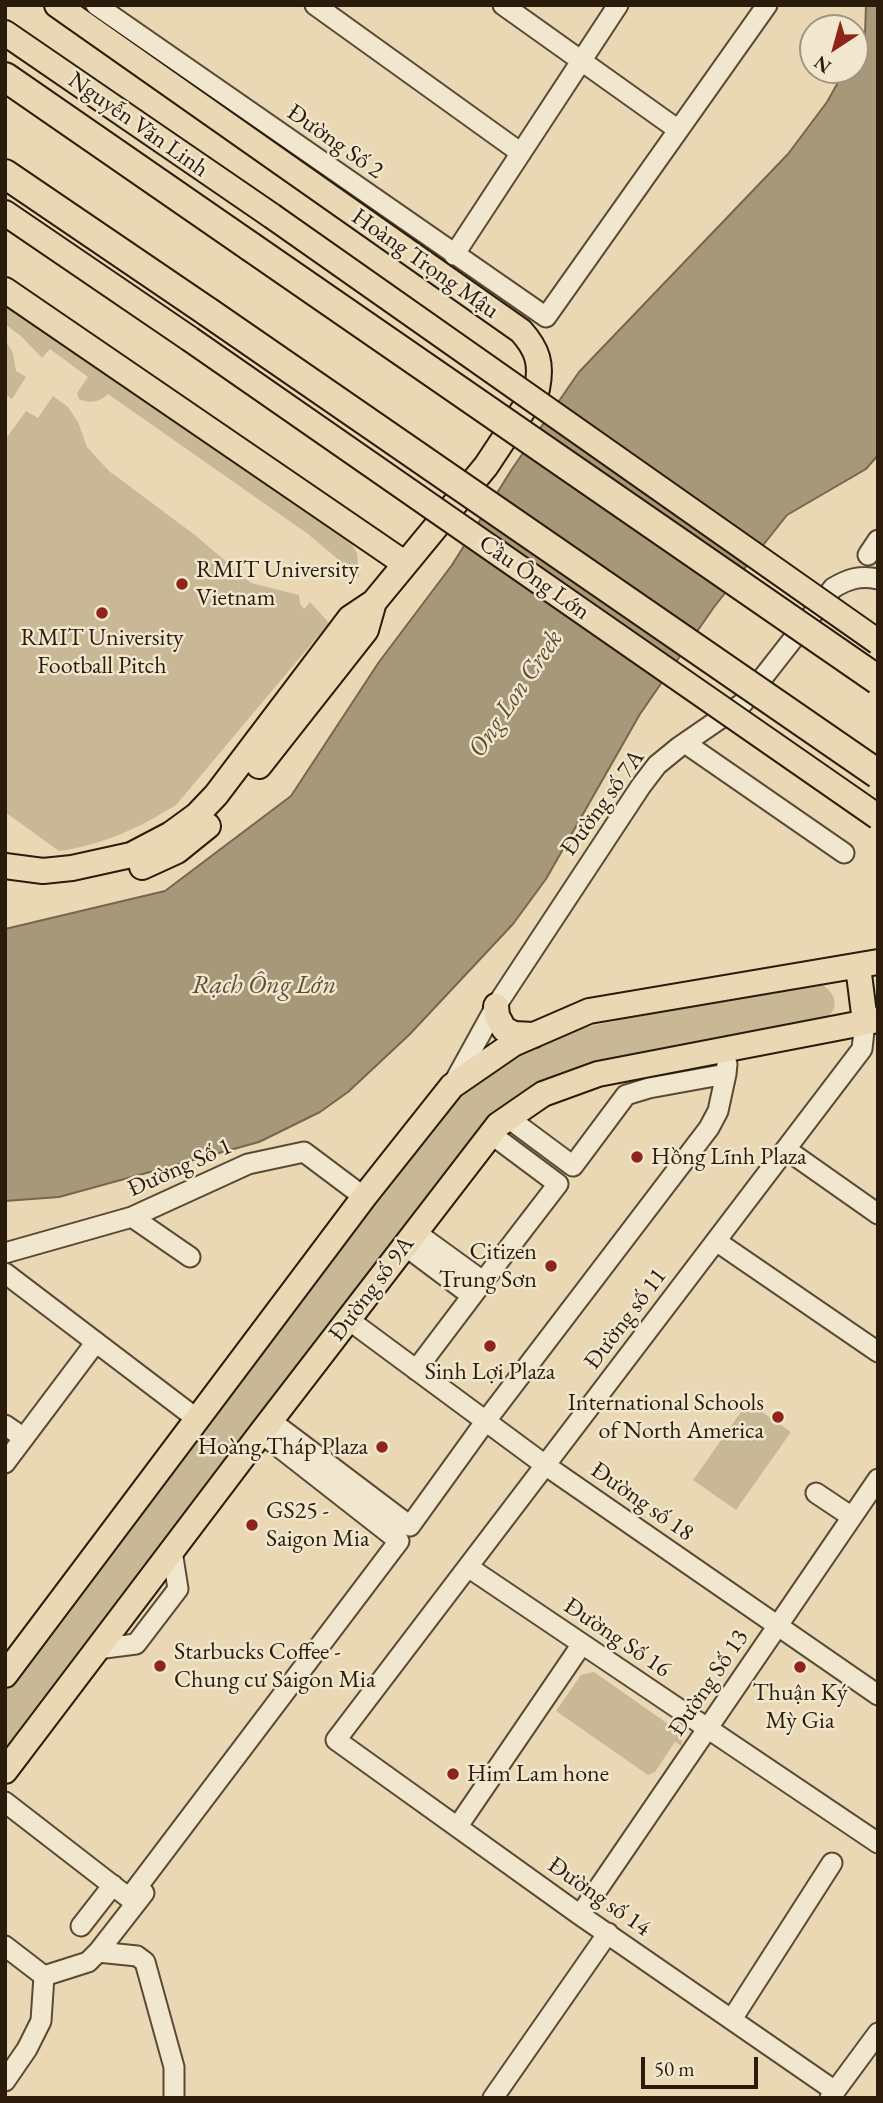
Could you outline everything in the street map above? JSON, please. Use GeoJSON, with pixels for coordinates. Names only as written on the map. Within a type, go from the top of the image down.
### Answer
{"type":"FeatureCollection","features":[{"type":"Feature","properties":{"kind":"highway","name":"Nguyễn Văn Linh"},"geometry":{"type":"LineString","coordinates":[[5,76],[878,680]]}},
{"type":"Feature","properties":{"kind":"highway","name":"Cầu Ông Lớn"},"geometry":{"type":"LineString","coordinates":[[5,174],[878,774]]}},
{"type":"Feature","properties":{"kind":"main road","name":"Hoàng Trọng Mậu"},"geometry":{"type":"LineString","coordinates":[[5,866],[43,871],[72,868],[131,855],[171,834],[197,815],[216,795],[350,618],[374,602],[486,466],[537,389],[540,374],[534,345],[521,331],[57,5]]}},
{"type":"Feature","properties":{"kind":"main road","name":"Nguyễn Văn Linh"},"geometry":{"type":"LineString","coordinates":[[5,33],[272,216],[878,642]]}},
{"type":"Feature","properties":{"kind":"main road","name":"Cầu Ông Lớn"},"geometry":{"type":"LineString","coordinates":[[5,213],[878,817]]}},
{"type":"Feature","properties":{"kind":"main road"},"geometry":{"type":"LineString","coordinates":[[5,290],[404,563]]}},
{"type":"Feature","properties":{"kind":"main road","name":"Hoàng Trọng Mậu"},"geometry":{"type":"LineString","coordinates":[[5,881],[74,883],[131,872],[177,851],[211,824],[268,756],[366,630],[374,602]]}},
{"type":"Feature","properties":{"kind":"main road"},"geometry":{"type":"LineString","coordinates":[[5,1675],[363,1197],[452,1087],[513,1044],[589,1011],[868,964],[871,1021]]}},
{"type":"Feature","properties":{"kind":"main road"},"geometry":{"type":"LineString","coordinates":[[496,1006],[504,1029],[514,1034],[534,1035]]}},
{"type":"Feature","properties":{"kind":"main road","name":"Đường số 9A"},"geometry":{"type":"LineString","coordinates":[[5,1771],[410,1238],[499,1126],[542,1094],[598,1074],[647,1076],[728,1049],[871,1021]]}},
{"type":"Feature","properties":{"kind":"street","name":"Đường Số 2"},"geometry":{"type":"LineString","coordinates":[[96,5],[546,317],[677,129]]}},
{"type":"Feature","properties":{"kind":"street"},"geometry":{"type":"LineString","coordinates":[[315,5],[521,153]]}},
{"type":"Feature","properties":{"kind":"street"},"geometry":{"type":"LineString","coordinates":[[503,5],[677,129],[767,5]]}},
{"type":"Feature","properties":{"kind":"street"},"geometry":{"type":"LineString","coordinates":[[454,255],[618,5]]}},
{"type":"Feature","properties":{"kind":"street","name":"Đường số 7A"},"geometry":{"type":"LineString","coordinates":[[452,1087],[496,1006],[657,765],[743,703],[833,588],[846,580],[860,577],[878,579]]}},
{"type":"Feature","properties":{"kind":"street"},"geometry":{"type":"LineString","coordinates":[[685,743],[844,853]]}},
{"type":"Feature","properties":{"kind":"street","name":"Đường số 11"},"geometry":{"type":"LineString","coordinates":[[336,1740],[716,1241],[787,1150],[870,1054],[871,1021]]}},
{"type":"Feature","properties":{"kind":"street"},"geometry":{"type":"LineString","coordinates":[[266,1427],[410,1527],[485,1422],[709,1128],[718,1111],[728,1049]]}},
{"type":"Feature","properties":{"kind":"street"},"geometry":{"type":"LineString","coordinates":[[499,1126],[573,1166],[626,1095],[647,1076],[726,1074]]}},
{"type":"Feature","properties":{"kind":"street"},"geometry":{"type":"LineString","coordinates":[[416,1370],[558,1184],[499,1126]]}},
{"type":"Feature","properties":{"kind":"street"},"geometry":{"type":"LineString","coordinates":[[787,1150],[878,1214]]}},
{"type":"Feature","properties":{"kind":"street","name":"Đường Số 1"},"geometry":{"type":"LineString","coordinates":[[5,1253],[132,1217],[248,1164],[303,1152],[363,1197]]}},
{"type":"Feature","properties":{"kind":"street"},"geometry":{"type":"LineString","coordinates":[[132,1217],[190,1257]]}},
{"type":"Feature","properties":{"kind":"street"},"geometry":{"type":"LineString","coordinates":[[410,1238],[478,1289]]}},
{"type":"Feature","properties":{"kind":"street"},"geometry":{"type":"LineString","coordinates":[[716,1241],[878,1352]]}},
{"type":"Feature","properties":{"kind":"street"},"geometry":{"type":"LineString","coordinates":[[5,1273],[197,1419]]}},
{"type":"Feature","properties":{"kind":"street","name":"Đường số 18"},"geometry":{"type":"LineString","coordinates":[[349,1320],[545,1465],[878,1695]]}},
{"type":"Feature","properties":{"kind":"street"},"geometry":{"type":"LineString","coordinates":[[5,1463],[96,1342]]}},
{"type":"Feature","properties":{"kind":"street"},"geometry":{"type":"LineString","coordinates":[[5,1425],[24,1438]]}},
{"type":"Feature","properties":{"kind":"street"},"geometry":{"type":"LineString","coordinates":[[8,1804],[129,1898],[399,1541],[266,1427]]}},
{"type":"Feature","properties":{"kind":"street","name":"Đường Số 13"},"geometry":{"type":"LineString","coordinates":[[580,1915],[878,1479]]}},
{"type":"Feature","properties":{"kind":"street"},"geometry":{"type":"LineString","coordinates":[[816,1493],[852,1517]]}},
{"type":"Feature","properties":{"kind":"street","name":"Đường Số 16"},"geometry":{"type":"LineString","coordinates":[[468,1567],[878,1843]]}},
{"type":"Feature","properties":{"kind":"street"},"geometry":{"type":"LineString","coordinates":[[458,1826],[582,1644]]}},
{"type":"Feature","properties":{"kind":"street","name":"Đường số 14"},"geometry":{"type":"LineString","coordinates":[[336,1740],[732,2020],[832,2094]]}},
{"type":"Feature","properties":{"kind":"street"},"geometry":{"type":"LineString","coordinates":[[44,1976],[88,1962],[98,1952],[215,1802]]}},
{"type":"Feature","properties":{"kind":"street"},"geometry":{"type":"LineString","coordinates":[[732,2020],[832,1863]]}},
{"type":"Feature","properties":{"kind":"street"},"geometry":{"type":"LineString","coordinates":[[81,1926],[113,1885]]}},
{"type":"Feature","properties":{"kind":"street"},"geometry":{"type":"LineString","coordinates":[[493,2098],[608,1933]]}},
{"type":"Feature","properties":{"kind":"street"},"geometry":{"type":"LineString","coordinates":[[7,1950],[44,1976]]}},
{"type":"Feature","properties":{"kind":"street"},"geometry":{"type":"LineString","coordinates":[[98,1952],[137,1956],[145,1962],[174,2067],[174,2098]]}},
{"type":"Feature","properties":{"kind":"street"},"geometry":{"type":"LineString","coordinates":[[5,2081],[27,2049],[41,2021],[44,1976]]}},
{"type":"Feature","properties":{"kind":"street"},"geometry":{"type":"LineString","coordinates":[[832,2094],[878,2033]]}},
{"type":"Feature","properties":{"kind":"shaded area"},"geometry":{"type":"Polygon","coordinates":[[[5,300],[347,536],[357,553],[359,577],[308,534],[108,394],[94,401],[79,399],[77,393],[88,377],[50,349],[42,358],[5,324],[5,300]]]}},
{"type":"Feature","properties":{"kind":"shaded area"},"geometry":{"type":"Polygon","coordinates":[[[5,339],[13,353],[16,371],[26,377],[12,399],[5,394],[5,339]]]}},
{"type":"Feature","properties":{"kind":"shaded area","name":"RMIT University Vietnam"},"geometry":{"type":"Polygon","coordinates":[[[53,396],[68,407],[78,422],[87,447],[109,471],[195,535],[251,583],[299,595],[304,609],[310,602],[329,623],[176,805],[120,834],[91,845],[59,851],[5,812],[5,440],[26,411],[38,418],[53,396]]]}},
{"type":"Feature","properties":{"kind":"shaded area"},"geometry":{"type":"Polygon","coordinates":[[[811,980],[826,987],[834,998],[833,1010],[822,1022],[532,1092],[5,1755],[5,1682],[459,1094],[489,1071],[559,1036],[595,1025],[811,980]]]}},
{"type":"Feature","properties":{"kind":"shaded area"},"geometry":{"type":"Polygon","coordinates":[[[748,1402],[791,1432],[736,1510],[693,1480],[748,1402]]]}},
{"type":"Feature","properties":{"kind":"shaded area"},"geometry":{"type":"Polygon","coordinates":[[[594,1672],[681,1733],[682,1746],[675,1742],[655,1772],[648,1775],[556,1711],[581,1675],[594,1672]]]}},
{"type":"Feature","properties":{"kind":"water","name":"Rạch Ông Lớn"},"geometry":{"type":"Polygon","coordinates":[[[866,5],[878,5],[878,455],[866,469],[787,515],[714,607],[640,714],[546,879],[513,924],[410,1034],[348,1092],[320,1112],[259,1142],[59,1197],[5,1201],[5,929],[165,891],[291,796],[379,662],[452,565],[512,469],[579,372],[788,154],[837,84],[869,84],[869,14],[866,14],[866,5]]]}},
{"type":"Feature","properties":{"kind":"place","name":"RMIT University Vietnam"},"geometry":{"type":"Point","coordinates":[182,584]}},
{"type":"Feature","properties":{"kind":"place","name":"RMIT University Football Pitch"},"geometry":{"type":"Point","coordinates":[102,613]}},
{"type":"Feature","properties":{"kind":"place","name":"Hồng Lĩnh Plaza"},"geometry":{"type":"Point","coordinates":[637,1157]}},
{"type":"Feature","properties":{"kind":"place","name":"Citizen Trung Sơn"},"geometry":{"type":"Point","coordinates":[551,1266]}},
{"type":"Feature","properties":{"kind":"place","name":"Sinh Lợi Plaza"},"geometry":{"type":"Point","coordinates":[490,1346]}},
{"type":"Feature","properties":{"kind":"place","name":"International Schools of North America"},"geometry":{"type":"Point","coordinates":[778,1417]}},
{"type":"Feature","properties":{"kind":"place","name":"Hoàng Tháp Plaza"},"geometry":{"type":"Point","coordinates":[382,1447]}},
{"type":"Feature","properties":{"kind":"place","name":"GS25 - Saigon Mia"},"geometry":{"type":"Point","coordinates":[252,1525]}},
{"type":"Feature","properties":{"kind":"place","name":"Starbucks Coffee - Chung cư Saigon Mia"},"geometry":{"type":"Point","coordinates":[160,1666]}},
{"type":"Feature","properties":{"kind":"place","name":"Thuận Ký Mỳ Gia"},"geometry":{"type":"Point","coordinates":[800,1667]}},
{"type":"Feature","properties":{"kind":"place","name":"Him Lam hone"},"geometry":{"type":"Point","coordinates":[453,1774]}},
{"type":"Feature","properties":{"kind":"water label","name":"Ong Lon Creek"},"geometry":{"type":"Point","coordinates":[516,694]}}]}
